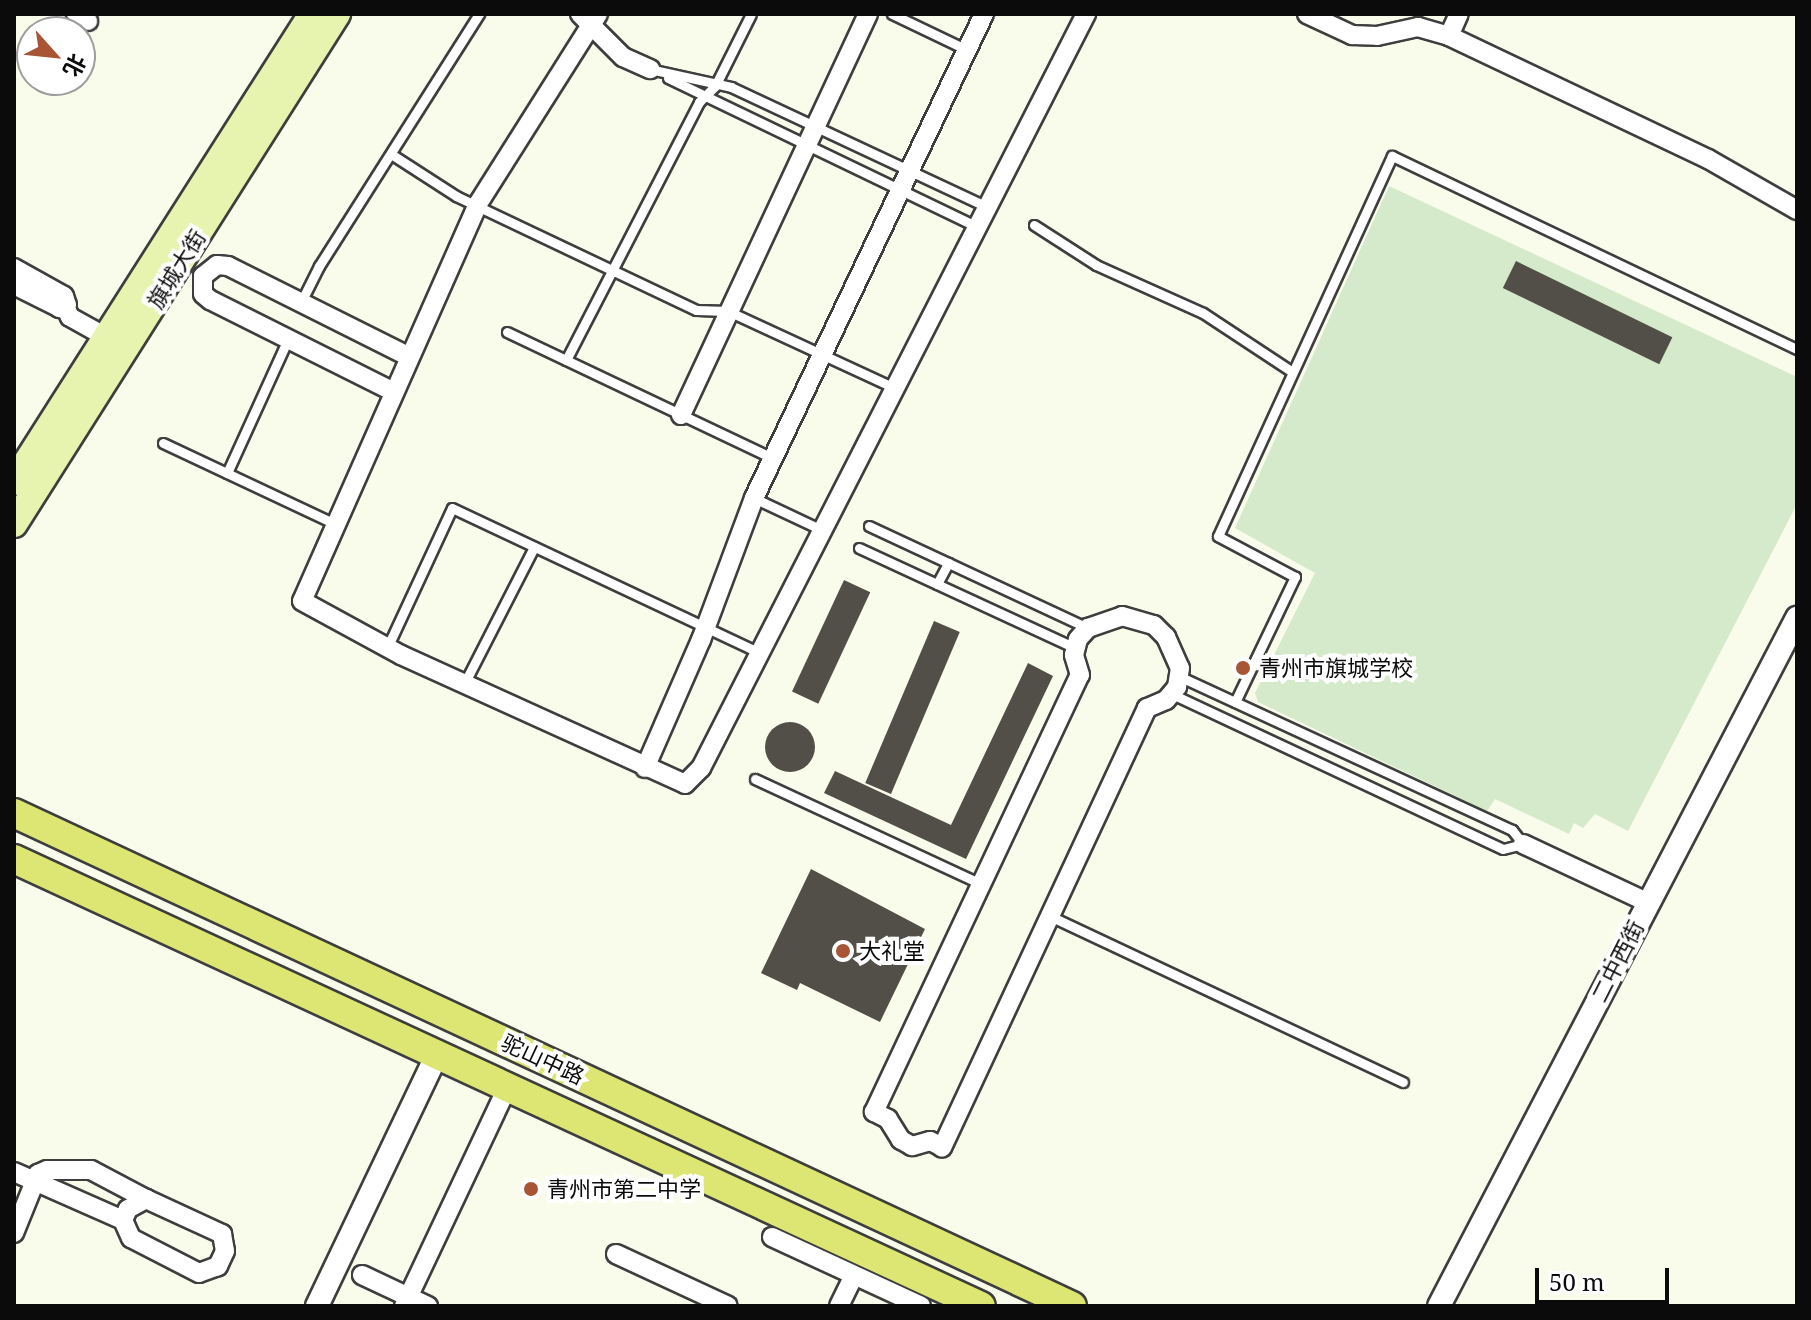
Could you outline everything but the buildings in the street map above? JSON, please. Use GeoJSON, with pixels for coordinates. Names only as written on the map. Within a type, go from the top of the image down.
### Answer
{"type":"FeatureCollection","features":[{"type":"Feature","properties":{"kind":"main road","name":"旗城大街"},"geometry":{"type":"LineString","coordinates":[[14,482],[312,14]]}},
{"type":"Feature","properties":{"kind":"main road","name":"旗城大街"},"geometry":{"type":"LineString","coordinates":[[14,524],[337,14]]}},
{"type":"Feature","properties":{"kind":"main road","name":"驼山中路"},"geometry":{"type":"LineString","coordinates":[[14,813],[1072,1306]]}},
{"type":"Feature","properties":{"kind":"main road","name":"驼山中路"},"geometry":{"type":"LineString","coordinates":[[14,859],[506,1090],[981,1306]]}},
{"type":"Feature","properties":{"kind":"street"},"geometry":{"type":"LineString","coordinates":[[681,415],[868,14]]}},
{"type":"Feature","properties":{"kind":"street"},"geometry":{"type":"LineString","coordinates":[[645,768],[705,627],[754,498],[984,14]]}},
{"type":"Feature","properties":{"kind":"street"},"geometry":{"type":"LineString","coordinates":[[650,69],[623,57],[590,17],[478,204],[333,523],[302,601],[387,648],[685,784],[693,776],[824,531],[1086,14]]}},
{"type":"Feature","properties":{"kind":"street"},"geometry":{"type":"LineString","coordinates":[[1307,14],[1352,35],[1377,36],[1418,27],[1449,36],[1708,159],[1797,210]]}},
{"type":"Feature","properties":{"kind":"street"},"geometry":{"type":"LineString","coordinates":[[1449,36],[1459,14]]}},
{"type":"Feature","properties":{"kind":"street"},"geometry":{"type":"LineString","coordinates":[[180,263],[203,276]]}},
{"type":"Feature","properties":{"kind":"street"},"geometry":{"type":"LineString","coordinates":[[203,276],[217,265],[228,266],[410,357]]}},
{"type":"Feature","properties":{"kind":"street"},"geometry":{"type":"LineString","coordinates":[[14,268],[64,296],[70,317],[106,337]]}},
{"type":"Feature","properties":{"kind":"street"},"geometry":{"type":"LineString","coordinates":[[203,276],[203,294],[210,300],[392,391]]}},
{"type":"Feature","properties":{"kind":"street"},"geometry":{"type":"LineString","coordinates":[[14,285],[65,307]]}},
{"type":"Feature","properties":{"kind":"street"},"geometry":{"type":"LineString","coordinates":[[1122,616],[1154,625],[1175,650],[1175,685],[1147,708],[942,1147],[930,1141],[912,1146],[901,1140],[888,1119],[874,1112],[1080,675],[1075,648],[1088,628],[1122,616]]}},
{"type":"Feature","properties":{"kind":"street","name":"二中西街"},"geometry":{"type":"LineString","coordinates":[[1439,1306],[1797,618]]}},
{"type":"Feature","properties":{"kind":"street"},"geometry":{"type":"LineString","coordinates":[[1523,844],[1647,902]]}},
{"type":"Feature","properties":{"kind":"street"},"geometry":{"type":"LineString","coordinates":[[317,1306],[436,1057]]}},
{"type":"Feature","properties":{"kind":"street"},"geometry":{"type":"LineString","coordinates":[[406,1301],[506,1090]]}},
{"type":"Feature","properties":{"kind":"street"},"geometry":{"type":"LineString","coordinates":[[14,1172],[36,1182],[123,1220],[131,1238],[199,1273],[218,1266],[225,1251],[222,1234],[91,1170],[47,1170],[36,1182],[14,1233]]}},
{"type":"Feature","properties":{"kind":"street"},"geometry":{"type":"LineString","coordinates":[[123,1220],[128,1209],[146,1199]]}},
{"type":"Feature","properties":{"kind":"street"},"geometry":{"type":"LineString","coordinates":[[772,1237],[921,1306]]}},
{"type":"Feature","properties":{"kind":"street"},"geometry":{"type":"LineString","coordinates":[[616,1254],[728,1306]]}},
{"type":"Feature","properties":{"kind":"street"},"geometry":{"type":"LineString","coordinates":[[362,1275],[406,1301],[428,1306]]}},
{"type":"Feature","properties":{"kind":"street"},"geometry":{"type":"LineString","coordinates":[[839,1306],[854,1275]]}},
{"type":"Feature","properties":{"kind":"lane"},"geometry":{"type":"LineString","coordinates":[[301,302],[319,266],[394,156],[479,14]]}},
{"type":"Feature","properties":{"kind":"lane"},"geometry":{"type":"LineString","coordinates":[[566,360],[751,14]]}},
{"type":"Feature","properties":{"kind":"lane"},"geometry":{"type":"LineString","coordinates":[[892,14],[967,50]]}},
{"type":"Feature","properties":{"kind":"lane"},"geometry":{"type":"LineString","coordinates":[[650,69],[715,86],[731,87],[989,208]]}},
{"type":"Feature","properties":{"kind":"lane"},"geometry":{"type":"LineString","coordinates":[[650,69],[979,228]]}},
{"type":"Feature","properties":{"kind":"lane"},"geometry":{"type":"LineString","coordinates":[[394,156],[478,204],[696,310],[728,311],[897,389]]}},
{"type":"Feature","properties":{"kind":"lane"},"geometry":{"type":"LineString","coordinates":[[1235,702],[1295,577],[1218,536],[1392,156],[1797,349]]}},
{"type":"Feature","properties":{"kind":"lane"},"geometry":{"type":"LineString","coordinates":[[1034,225],[1096,265],[1203,313],[1291,371]]}},
{"type":"Feature","properties":{"kind":"lane"},"geometry":{"type":"LineString","coordinates":[[507,332],[775,459]]}},
{"type":"Feature","properties":{"kind":"lane"},"geometry":{"type":"LineString","coordinates":[[227,473],[288,339]]}},
{"type":"Feature","properties":{"kind":"lane"},"geometry":{"type":"LineString","coordinates":[[163,443],[333,523]]}},
{"type":"Feature","properties":{"kind":"lane"},"geometry":{"type":"LineString","coordinates":[[754,498],[824,531]]}},
{"type":"Feature","properties":{"kind":"lane"},"geometry":{"type":"LineString","coordinates":[[387,648],[452,508],[760,653]]}},
{"type":"Feature","properties":{"kind":"lane"},"geometry":{"type":"LineString","coordinates":[[869,526],[1088,628]]}},
{"type":"Feature","properties":{"kind":"lane"},"geometry":{"type":"LineString","coordinates":[[464,684],[534,547]]}},
{"type":"Feature","properties":{"kind":"lane"},"geometry":{"type":"LineString","coordinates":[[859,548],[1075,648]]}},
{"type":"Feature","properties":{"kind":"lane"},"geometry":{"type":"LineString","coordinates":[[937,584],[948,563]]}},
{"type":"Feature","properties":{"kind":"lane"},"geometry":{"type":"LineString","coordinates":[[1175,685],[1235,702],[1512,830],[1523,844],[1503,849],[1175,685]]}},
{"type":"Feature","properties":{"kind":"lane"},"geometry":{"type":"LineString","coordinates":[[755,779],[981,884]]}},
{"type":"Feature","properties":{"kind":"lane"},"geometry":{"type":"LineString","coordinates":[[1050,916],[1403,1082]]}},
{"type":"Feature","properties":{"kind":"green space"},"geometry":{"type":"Polygon","coordinates":[[[1389,186],[1797,377],[1797,504],[1628,831],[1595,814],[1583,828],[1574,823],[1569,834],[1495,799],[1487,811],[1258,702],[1255,693],[1315,573],[1235,528],[1389,186]]]}},
{"type":"Feature","properties":{"kind":"place","name":"青州市旗城学校"},"geometry":{"type":"Point","coordinates":[1243,668]}},
{"type":"Feature","properties":{"kind":"place","name":"大礼堂"},"geometry":{"type":"Point","coordinates":[843,951]}},
{"type":"Feature","properties":{"kind":"place","name":"青州市第二中学"},"geometry":{"type":"Point","coordinates":[531,1189]}}]}
